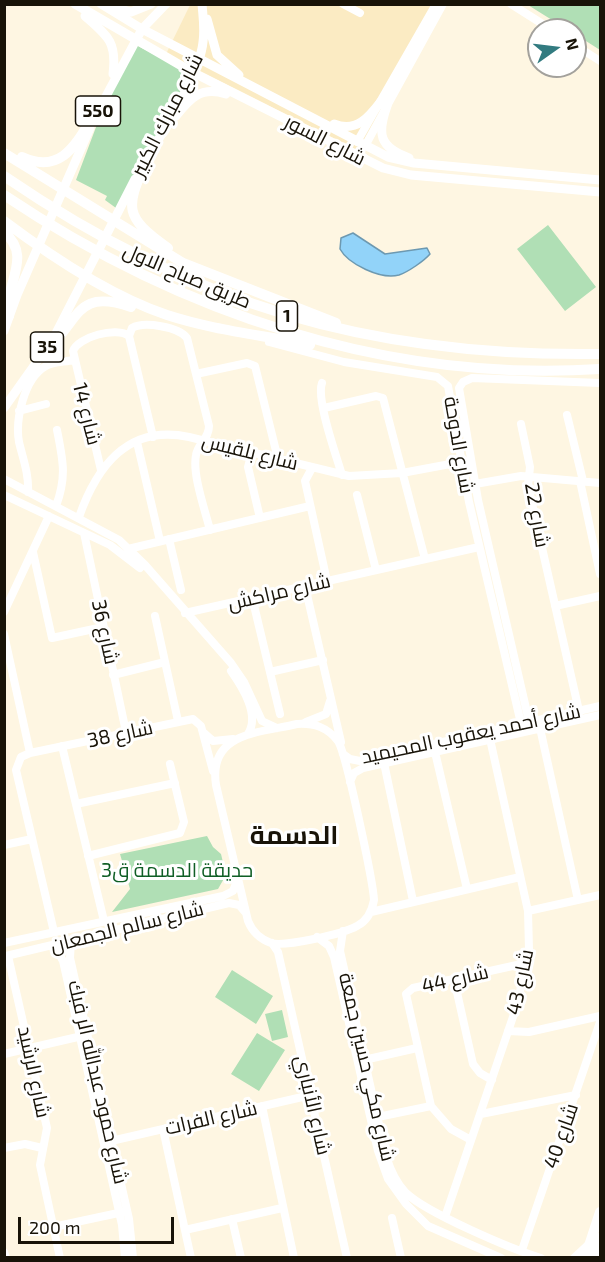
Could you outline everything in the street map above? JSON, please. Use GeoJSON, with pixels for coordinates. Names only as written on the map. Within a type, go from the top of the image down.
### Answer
{"type":"FeatureCollection","features":[{"type":"Feature","properties":{"kind":"highway"},"geometry":{"type":"LineString","coordinates":[[4,151],[35,162],[56,161],[69,152],[100,106]]}},
{"type":"Feature","properties":{"kind":"highway"},"geometry":{"type":"LineString","coordinates":[[4,151],[63,188],[110,224],[164,254],[202,272],[364,335]]}},
{"type":"Feature","properties":{"kind":"highway"},"geometry":{"type":"LineString","coordinates":[[147,158],[131,201],[135,220],[147,233],[202,272]]}},
{"type":"Feature","properties":{"kind":"highway","name":"طريق صباح الاول"},"geometry":{"type":"LineString","coordinates":[[4,176],[78,225],[188,281],[309,323],[364,335],[503,354],[600,354]]}},
{"type":"Feature","properties":{"kind":"highway","name":"طريق صباح الاول"},"geometry":{"type":"LineString","coordinates":[[4,195],[74,240],[153,281],[226,312],[278,329],[363,352],[460,367],[564,371],[600,369]]}},
{"type":"Feature","properties":{"kind":"highway"},"geometry":{"type":"LineString","coordinates":[[4,221],[146,307],[224,329],[339,351],[363,352]]}},
{"type":"Feature","properties":{"kind":"highway"},"geometry":{"type":"LineString","coordinates":[[4,232],[15,243],[19,260],[9,297],[9,316]]}},
{"type":"Feature","properties":{"kind":"highway"},"geometry":{"type":"LineString","coordinates":[[46,350],[83,308],[94,301],[108,300],[133,308],[146,307]]}},
{"type":"Feature","properties":{"kind":"highway"},"geometry":{"type":"LineString","coordinates":[[564,371],[600,374]]}},
{"type":"Feature","properties":{"kind":"highway"},"geometry":{"type":"LineString","coordinates":[[585,1257],[600,1212]]}},
{"type":"Feature","properties":{"kind":"highway"},"geometry":{"type":"LineString","coordinates":[[594,1257],[600,1238]]}},
{"type":"Feature","properties":{"kind":"main road","name":"شارع السور"},"geometry":{"type":"LineString","coordinates":[[73,4],[135,41],[251,103],[389,170],[411,175],[600,192]]}},
{"type":"Feature","properties":{"kind":"main road"},"geometry":{"type":"LineString","coordinates":[[73,4],[111,41],[114,54],[111,83]]}},
{"type":"Feature","properties":{"kind":"main road","name":"شارع السور"},"geometry":{"type":"LineString","coordinates":[[101,4],[142,29],[304,113],[359,146],[388,157],[425,164],[600,180]]}},
{"type":"Feature","properties":{"kind":"main road"},"geometry":{"type":"LineString","coordinates":[[108,4],[131,12],[151,4]]}},
{"type":"Feature","properties":{"kind":"main road","name":"550"},"geometry":{"type":"LineString","coordinates":[[59,200],[111,83],[142,29],[166,4]]}},
{"type":"Feature","properties":{"kind":"main road"},"geometry":{"type":"LineString","coordinates":[[203,4],[217,55],[255,87]]}},
{"type":"Feature","properties":{"kind":"main road","name":"شارع مبارك الكبير"},"geometry":{"type":"LineString","coordinates":[[110,224],[162,135],[189,70],[199,59],[204,38],[203,4]]}},
{"type":"Feature","properties":{"kind":"main road"},"geometry":{"type":"LineString","coordinates":[[186,52],[191,58],[189,70]]}},
{"type":"Feature","properties":{"kind":"main road"},"geometry":{"type":"LineString","coordinates":[[162,135],[187,102],[202,92],[219,92],[251,103]]}},
{"type":"Feature","properties":{"kind":"main road"},"geometry":{"type":"LineString","coordinates":[[304,113],[340,126],[353,127],[368,118],[384,103]]}},
{"type":"Feature","properties":{"kind":"main road"},"geometry":{"type":"LineString","coordinates":[[384,103],[380,128],[385,143],[400,155],[425,164]]}},
{"type":"Feature","properties":{"kind":"main road"},"geometry":{"type":"LineString","coordinates":[[313,134],[359,146],[363,159]]}},
{"type":"Feature","properties":{"kind":"main road","name":"35"},"geometry":{"type":"LineString","coordinates":[[4,331],[59,200]]}},
{"type":"Feature","properties":{"kind":"main road","name":"35"},"geometry":{"type":"LineString","coordinates":[[4,408],[46,350],[110,224]]}},
{"type":"Feature","properties":{"kind":"street"},"geometry":{"type":"LineString","coordinates":[[343,4],[360,13]]}},
{"type":"Feature","properties":{"kind":"street"},"geometry":{"type":"LineString","coordinates":[[384,103],[436,4]]}},
{"type":"Feature","properties":{"kind":"street"},"geometry":{"type":"LineString","coordinates":[[359,146],[443,4]]}},
{"type":"Feature","properties":{"kind":"street"},"geometry":{"type":"LineString","coordinates":[[511,4],[533,18]]}},
{"type":"Feature","properties":{"kind":"street"},"geometry":{"type":"LineString","coordinates":[[587,53],[600,61]]}},
{"type":"Feature","properties":{"kind":"street"},"geometry":{"type":"LineString","coordinates":[[153,437],[129,336],[133,327],[143,324],[182,333],[187,339],[208,426],[205,441],[198,449],[195,464],[210,530]]}},
{"type":"Feature","properties":{"kind":"street","name":"شارع الدوحة"},"geometry":{"type":"LineString","coordinates":[[224,329],[344,362],[440,378],[451,393],[461,462],[479,547],[526,727]]}},
{"type":"Feature","properties":{"kind":"street","name":"شارع 14"},"geometry":{"type":"LineString","coordinates":[[100,470],[74,360],[74,349],[81,341],[117,332],[129,336]]}},
{"type":"Feature","properties":{"kind":"street"},"geometry":{"type":"LineString","coordinates":[[28,492],[28,474],[18,439],[19,411],[27,387],[45,366],[74,360]]}},
{"type":"Feature","properties":{"kind":"street"},"geometry":{"type":"LineString","coordinates":[[196,374],[247,363],[255,366],[278,459]]}},
{"type":"Feature","properties":{"kind":"street","name":"شارع الدوحة"},"geometry":{"type":"LineString","coordinates":[[526,727],[478,500],[459,388],[461,383],[468,379],[600,384]]}},
{"type":"Feature","properties":{"kind":"street"},"geometry":{"type":"LineString","coordinates":[[322,382],[320,388],[324,408],[342,475]]}},
{"type":"Feature","properties":{"kind":"street"},"geometry":{"type":"LineString","coordinates":[[324,408],[376,396],[383,398],[425,559]]}},
{"type":"Feature","properties":{"kind":"street"},"geometry":{"type":"LineString","coordinates":[[19,411],[45,404]]}},
{"type":"Feature","properties":{"kind":"street"},"geometry":{"type":"LineString","coordinates":[[567,415],[600,574]]}},
{"type":"Feature","properties":{"kind":"street"},"geometry":{"type":"LineString","coordinates":[[455,427],[459,424],[464,428]]}},
{"type":"Feature","properties":{"kind":"street","name":"شارع 22"},"geometry":{"type":"LineString","coordinates":[[521,424],[530,464],[528,490],[579,711]]}},
{"type":"Feature","properties":{"kind":"street"},"geometry":{"type":"LineString","coordinates":[[56,506],[64,484],[65,471],[57,430]]}},
{"type":"Feature","properties":{"kind":"street","name":"شارع بلقيس"},"geometry":{"type":"LineString","coordinates":[[79,517],[100,470],[115,454],[137,442],[153,437],[174,435],[205,441],[342,475],[367,477],[402,474],[461,462]]}},
{"type":"Feature","properties":{"kind":"street"},"geometry":{"type":"LineString","coordinates":[[137,442],[164,540],[181,590]]}},
{"type":"Feature","properties":{"kind":"street"},"geometry":{"type":"LineString","coordinates":[[252,452],[248,466],[260,518]]}},
{"type":"Feature","properties":{"kind":"street"},"geometry":{"type":"LineString","coordinates":[[312,468],[305,480],[327,581]]}},
{"type":"Feature","properties":{"kind":"street"},"geometry":{"type":"LineString","coordinates":[[475,484],[529,476],[600,483]]}},
{"type":"Feature","properties":{"kind":"street"},"geometry":{"type":"LineString","coordinates":[[6,489],[28,492],[79,517],[115,537],[128,549],[225,663],[238,683],[252,713],[252,726],[248,734]]}},
{"type":"Feature","properties":{"kind":"street"},"geometry":{"type":"LineString","coordinates":[[6,489],[49,516],[110,545],[136,563],[236,669],[262,721],[279,728]]}},
{"type":"Feature","properties":{"kind":"street"},"geometry":{"type":"LineString","coordinates":[[357,495],[376,570]]}},
{"type":"Feature","properties":{"kind":"street"},"geometry":{"type":"LineString","coordinates":[[469,502],[474,504],[478,500]]}},
{"type":"Feature","properties":{"kind":"street"},"geometry":{"type":"LineString","coordinates":[[128,549],[310,506]]}},
{"type":"Feature","properties":{"kind":"street"},"geometry":{"type":"LineString","coordinates":[[4,612],[49,516]]}},
{"type":"Feature","properties":{"kind":"street","name":"شارع 36"},"geometry":{"type":"LineString","coordinates":[[84,532],[126,732]]}},
{"type":"Feature","properties":{"kind":"street"},"geometry":{"type":"LineString","coordinates":[[110,545],[115,537]]}},
{"type":"Feature","properties":{"kind":"street","name":"شارع مراكش"},"geometry":{"type":"LineString","coordinates":[[184,614],[479,547]]}},
{"type":"Feature","properties":{"kind":"street"},"geometry":{"type":"LineString","coordinates":[[33,552],[52,638],[103,627]]}},
{"type":"Feature","properties":{"kind":"street"},"geometry":{"type":"LineString","coordinates":[[20,580],[30,578],[41,591]]}},
{"type":"Feature","properties":{"kind":"street"},"geometry":{"type":"LineString","coordinates":[[305,586],[374,897],[371,912]]}},
{"type":"Feature","properties":{"kind":"street"},"geometry":{"type":"LineString","coordinates":[[555,606],[600,596]]}},
{"type":"Feature","properties":{"kind":"street"},"geometry":{"type":"LineString","coordinates":[[252,597],[280,714]]}},
{"type":"Feature","properties":{"kind":"street"},"geometry":{"type":"LineString","coordinates":[[154,616],[178,721]]}},
{"type":"Feature","properties":{"kind":"street"},"geometry":{"type":"LineString","coordinates":[[4,634],[30,753],[20,758],[16,769],[54,932]]}},
{"type":"Feature","properties":{"kind":"street"},"geometry":{"type":"LineString","coordinates":[[270,672],[323,660]]}},
{"type":"Feature","properties":{"kind":"street"},"geometry":{"type":"LineString","coordinates":[[114,675],[165,662]]}},
{"type":"Feature","properties":{"kind":"street"},"geometry":{"type":"LineString","coordinates":[[215,782],[215,769],[219,754],[228,743],[248,734],[297,724],[326,714],[330,709],[330,694]]}},
{"type":"Feature","properties":{"kind":"street","name":"شارع أحمد يعقوب المحيميد"},"geometry":{"type":"LineString","coordinates":[[349,783],[358,770],[490,739],[600,706]]}},
{"type":"Feature","properties":{"kind":"street","name":"شارع أحمد يعقوب المحيميد"},"geometry":{"type":"LineString","coordinates":[[343,751],[350,759],[360,760],[526,727],[540,728],[600,715]]}},
{"type":"Feature","properties":{"kind":"street","name":"شارع 38"},"geometry":{"type":"LineString","coordinates":[[30,753],[178,721],[195,720],[213,741],[237,739]]}},
{"type":"Feature","properties":{"kind":"street"},"geometry":{"type":"LineString","coordinates":[[297,724],[311,724],[325,729],[343,751]]}},
{"type":"Feature","properties":{"kind":"street"},"geometry":{"type":"LineString","coordinates":[[540,728],[578,900]]}},
{"type":"Feature","properties":{"kind":"street"},"geometry":{"type":"LineString","coordinates":[[203,731],[246,914]]}},
{"type":"Feature","properties":{"kind":"street","name":"شارع 43"},"geometry":{"type":"LineString","coordinates":[[445,1217],[520,996],[526,963],[528,911],[490,739]]}},
{"type":"Feature","properties":{"kind":"street"},"geometry":{"type":"LineString","coordinates":[[62,746],[104,921]]}},
{"type":"Feature","properties":{"kind":"street"},"geometry":{"type":"LineString","coordinates":[[435,752],[467,889]]}},
{"type":"Feature","properties":{"kind":"street"},"geometry":{"type":"LineString","coordinates":[[384,763],[413,901]]}},
{"type":"Feature","properties":{"kind":"street"},"geometry":{"type":"LineString","coordinates":[[88,856],[180,833],[184,822],[170,764]]}},
{"type":"Feature","properties":{"kind":"street"},"geometry":{"type":"LineString","coordinates":[[76,804],[175,783]]}},
{"type":"Feature","properties":{"kind":"street"},"geometry":{"type":"LineString","coordinates":[[4,845],[32,840]]}},
{"type":"Feature","properties":{"kind":"street","name":"شارع سالم الجمعان"},"geometry":{"type":"LineString","coordinates":[[4,943],[226,895],[234,890],[237,876]]}},
{"type":"Feature","properties":{"kind":"street"},"geometry":{"type":"LineString","coordinates":[[272,943],[283,943],[343,931],[357,926],[371,912],[520,877]]}},
{"type":"Feature","properties":{"kind":"street"},"geometry":{"type":"LineString","coordinates":[[528,911],[600,895]]}},
{"type":"Feature","properties":{"kind":"street"},"geometry":{"type":"LineString","coordinates":[[374,897],[388,907]]}},
{"type":"Feature","properties":{"kind":"street","name":"شارع سالم الجمعان"},"geometry":{"type":"LineString","coordinates":[[6,956],[229,903],[239,905],[246,914]]}},
{"type":"Feature","properties":{"kind":"street","name":"شارع الأنباري"},"geometry":{"type":"LineString","coordinates":[[246,914],[255,932],[272,943],[278,952],[347,1257]]}},
{"type":"Feature","properties":{"kind":"street"},"geometry":{"type":"LineString","coordinates":[[128,916],[133,921],[130,927]]}},
{"type":"Feature","properties":{"kind":"street","name":"شارع مكي حسين جمعة"},"geometry":{"type":"LineString","coordinates":[[343,931],[340,951],[374,1118],[393,1174],[408,1195],[426,1208],[539,1257]]}},
{"type":"Feature","properties":{"kind":"street"},"geometry":{"type":"LineString","coordinates":[[4,934],[18,940]]}},
{"type":"Feature","properties":{"kind":"street","name":"شارع مكي حسين جمعة"},"geometry":{"type":"LineString","coordinates":[[317,937],[327,944],[333,954],[388,1179],[419,1219],[437,1231],[488,1255],[501,1257]]}},
{"type":"Feature","properties":{"kind":"street","name":"شارع حمود عبدالله الر فبك"},"geometry":{"type":"LineString","coordinates":[[71,941],[70,958],[83,1036],[133,1257]]}},
{"type":"Feature","properties":{"kind":"street"},"geometry":{"type":"LineString","coordinates":[[278,952],[283,943]]}},
{"type":"Feature","properties":{"kind":"street","name":"شارع حمود عبدالله الر فبك"},"geometry":{"type":"LineString","coordinates":[[54,945],[63,961],[111,1141],[123,1212],[125,1257]]}},
{"type":"Feature","properties":{"kind":"street","name":"شارع الرشيد"},"geometry":{"type":"LineString","coordinates":[[6,956],[47,1132],[40,1165],[60,1257]]}},
{"type":"Feature","properties":{"kind":"street","name":"شارع 44"},"geometry":{"type":"LineString","coordinates":[[471,1140],[451,1129],[430,1106],[406,999],[407,992],[526,963]]}},
{"type":"Feature","properties":{"kind":"street"},"geometry":{"type":"LineString","coordinates":[[454,979],[473,1064],[480,1073],[492,1080]]}},
{"type":"Feature","properties":{"kind":"street"},"geometry":{"type":"LineString","coordinates":[[508,1030],[529,1032],[600,1017]]}},
{"type":"Feature","properties":{"kind":"street","name":"شارع 40"},"geometry":{"type":"LineString","coordinates":[[522,1250],[600,1022]]}},
{"type":"Feature","properties":{"kind":"street"},"geometry":{"type":"LineString","coordinates":[[4,1054],[83,1036]]}},
{"type":"Feature","properties":{"kind":"street"},"geometry":{"type":"LineString","coordinates":[[364,1060],[417,1048]]}},
{"type":"Feature","properties":{"kind":"street","name":"شارع الفرات"},"geometry":{"type":"LineString","coordinates":[[111,1141],[311,1095]]}},
{"type":"Feature","properties":{"kind":"street"},"geometry":{"type":"LineString","coordinates":[[481,1114],[576,1095]]}},
{"type":"Feature","properties":{"kind":"street"},"geometry":{"type":"LineString","coordinates":[[262,1106],[294,1257]]}},
{"type":"Feature","properties":{"kind":"street"},"geometry":{"type":"LineString","coordinates":[[374,1118],[430,1106]]}},
{"type":"Feature","properties":{"kind":"street"},"geometry":{"type":"LineString","coordinates":[[163,1129],[190,1257]]}},
{"type":"Feature","properties":{"kind":"street"},"geometry":{"type":"LineString","coordinates":[[4,1148],[25,1144],[42,1148]]}},
{"type":"Feature","properties":{"kind":"street"},"geometry":{"type":"LineString","coordinates":[[184,1230],[282,1208]]}},
{"type":"Feature","properties":{"kind":"street"},"geometry":{"type":"LineString","coordinates":[[419,1219],[419,1209],[426,1208]]}},
{"type":"Feature","properties":{"kind":"street"},"geometry":{"type":"LineString","coordinates":[[53,1227],[123,1212]]}},
{"type":"Feature","properties":{"kind":"street"},"geometry":{"type":"LineString","coordinates":[[392,1218],[401,1257]]}},
{"type":"Feature","properties":{"kind":"street"},"geometry":{"type":"LineString","coordinates":[[232,1219],[241,1257]]}},
{"type":"Feature","properties":{"kind":"street"},"geometry":{"type":"LineString","coordinates":[[574,1257],[589,1244]]}},
{"type":"Feature","properties":{"kind":"street"},"geometry":{"type":"LineString","coordinates":[[4,1252],[6,1257]]}},
{"type":"Feature","properties":{"kind":"shaded area"},"geometry":{"type":"Polygon","coordinates":[[[190,5],[440,5],[359,151],[166,54],[190,5]]]}},
{"type":"Feature","properties":{"kind":"green space"},"geometry":{"type":"Polygon","coordinates":[[[528,5],[600,5],[600,50],[587,42],[587,18],[549,18],[528,5]]]}},
{"type":"Feature","properties":{"kind":"green space"},"geometry":{"type":"Polygon","coordinates":[[[136,45],[191,74],[116,208],[105,200],[107,196],[76,180],[104,106],[136,45]]]}},
{"type":"Feature","properties":{"kind":"green space"},"geometry":{"type":"Polygon","coordinates":[[[548,225],[596,287],[565,311],[517,249],[548,225]]]}},
{"type":"Feature","properties":{"kind":"green space","name":"حديقة الدسمة ق3"},"geometry":{"type":"Polygon","coordinates":[[[207,836],[213,847],[221,854],[226,875],[218,889],[112,912],[130,889],[120,854],[207,836]]]}},
{"type":"Feature","properties":{"kind":"green space"},"geometry":{"type":"Polygon","coordinates":[[[232,970],[273,996],[256,1024],[215,997],[232,970]]]}},
{"type":"Feature","properties":{"kind":"green space"},"geometry":{"type":"Polygon","coordinates":[[[282,1010],[288,1037],[272,1041],[265,1014],[282,1010]]]}},
{"type":"Feature","properties":{"kind":"green space"},"geometry":{"type":"Polygon","coordinates":[[[257,1033],[285,1050],[259,1091],[231,1074],[257,1033]]]}},
{"type":"Feature","properties":{"kind":"water"},"geometry":{"type":"Polygon","coordinates":[[[353,233],[385,254],[427,248],[430,254],[416,266],[399,275],[375,273],[357,265],[340,249],[341,238],[353,233]]]}},
{"type":"Feature","properties":{"kind":"district","name":"الدسمة"},"geometry":{"type":"Point","coordinates":[294,835]}}]}
